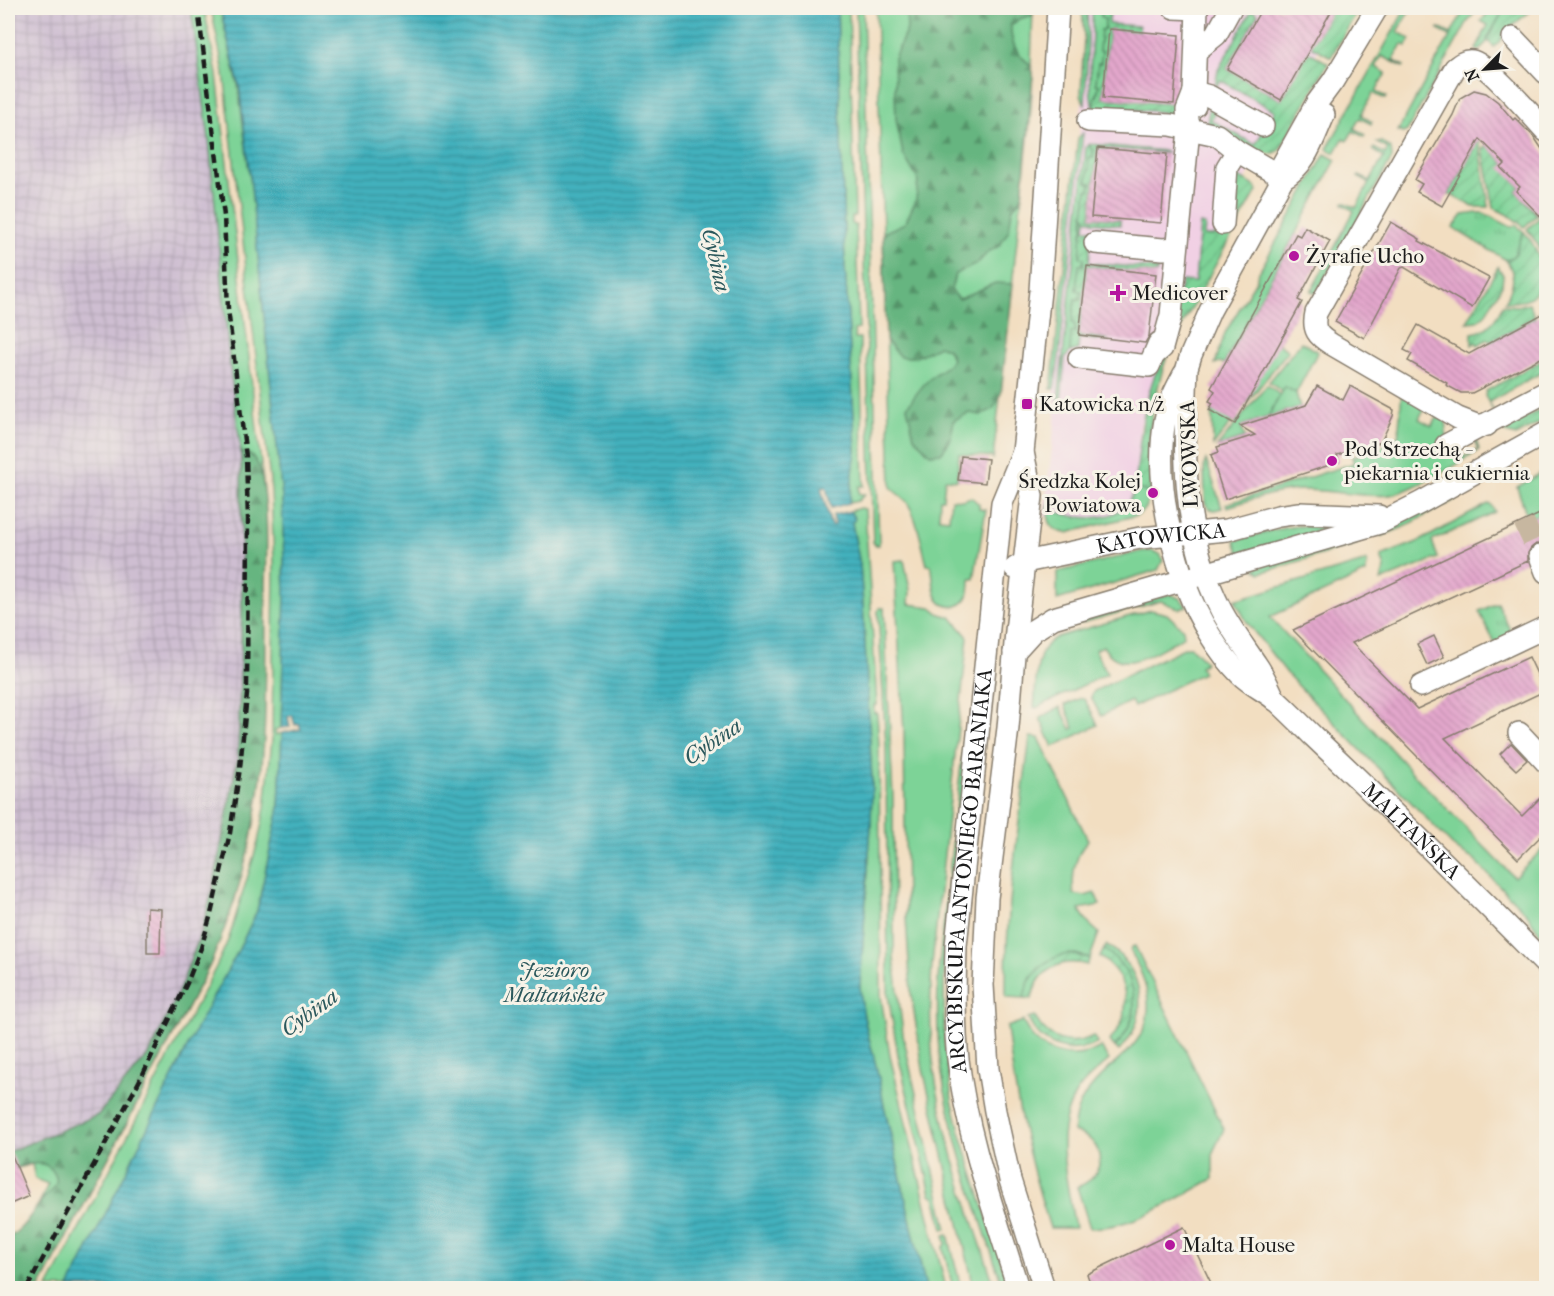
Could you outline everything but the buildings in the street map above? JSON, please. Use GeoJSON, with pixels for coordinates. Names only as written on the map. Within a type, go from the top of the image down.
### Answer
{"type":"FeatureCollection","features":[{"type":"Feature","properties":{"kind":"street","name":"ARCYBISKUPA ANTONIEGO BARANIAKA"},"geometry":{"type":"LineString","coordinates":[[1018,1288],[982,1173],[962,1088],[955,1025],[956,945],[1002,502],[1023,452],[1040,291],[1058,8]]}},
{"type":"Feature","properties":{"kind":"street"},"geometry":{"type":"LineString","coordinates":[[1079,358],[1149,366],[1171,315],[1177,248],[1181,131],[1195,111],[1197,8],[1174,8]]}},
{"type":"Feature","properties":{"kind":"street"},"geometry":{"type":"LineString","coordinates":[[1196,51],[1216,35],[1231,8]]}},
{"type":"Feature","properties":{"kind":"street","name":"LWOWSKA"},"geometry":{"type":"LineString","coordinates":[[1183,580],[1170,534],[1163,467],[1165,420],[1172,396],[1187,368],[1210,311],[1283,178],[1291,174],[1305,156],[1326,111],[1333,81],[1377,8]]}},
{"type":"Feature","properties":{"kind":"street"},"geometry":{"type":"LineString","coordinates":[[1513,38],[1546,73]]}},
{"type":"Feature","properties":{"kind":"street"},"geometry":{"type":"LineString","coordinates":[[1486,425],[1458,418],[1320,337],[1315,331],[1314,323],[1316,314],[1455,68],[1470,61],[1484,66],[1546,131]]}},
{"type":"Feature","properties":{"kind":"street"},"geometry":{"type":"LineString","coordinates":[[1194,92],[1209,96],[1263,126]]}},
{"type":"Feature","properties":{"kind":"street"},"geometry":{"type":"LineString","coordinates":[[1181,131],[1237,151],[1283,178]]}},
{"type":"Feature","properties":{"kind":"street"},"geometry":{"type":"LineString","coordinates":[[1223,224],[1227,167],[1237,151]]}},
{"type":"Feature","properties":{"kind":"street"},"geometry":{"type":"LineString","coordinates":[[1095,243],[1163,249],[1177,248]]}},
{"type":"Feature","properties":{"kind":"street","name":"LWOWSKA"},"geometry":{"type":"LineString","coordinates":[[1187,368],[1186,459],[1193,532],[1206,574]]}},
{"type":"Feature","properties":{"kind":"street"},"geometry":{"type":"LineString","coordinates":[[1446,446],[1546,392]]}},
{"type":"Feature","properties":{"kind":"street","name":"KATOWICKA"},"geometry":{"type":"LineString","coordinates":[[1014,652],[1034,630],[1053,618],[1380,523],[1546,434]]}},
{"type":"Feature","properties":{"kind":"street","name":"ARCYBISKUPA ANTONIEGO BARANIAKA"},"geometry":{"type":"LineString","coordinates":[[1023,452],[1032,496],[1014,652],[1008,728],[984,924],[983,985],[988,1069],[1003,1150],[1044,1288]]}},
{"type":"Feature","properties":{"kind":"street","name":"KATOWICKA"},"geometry":{"type":"LineString","coordinates":[[994,581],[1025,562],[1140,538],[1227,530],[1278,516],[1299,513],[1372,517],[1401,513]]}},
{"type":"Feature","properties":{"kind":"street","name":"MALTAŃSKA"},"geometry":{"type":"LineString","coordinates":[[1206,574],[1221,610],[1258,666],[1275,700]]}},
{"type":"Feature","properties":{"kind":"street","name":"MALTAŃSKA"},"geometry":{"type":"LineString","coordinates":[[1183,580],[1202,620],[1226,658],[1240,675],[1275,700],[1427,844],[1546,965]]}},
{"type":"Feature","properties":{"kind":"street"},"geometry":{"type":"LineString","coordinates":[[994,581],[1053,618]]}},
{"type":"Feature","properties":{"kind":"street"},"geometry":{"type":"LineString","coordinates":[[1421,686],[1546,627]]}},
{"type":"Feature","properties":{"kind":"street"},"geometry":{"type":"LineString","coordinates":[[1518,733],[1546,762]]}},
{"type":"Feature","properties":{"kind":"shaded area"},"geometry":{"type":"Polygon","coordinates":[[[8,8],[191,8],[209,139],[230,366],[241,452],[242,607],[238,757],[213,888],[202,930],[179,991],[150,1053],[98,1115],[8,1152],[8,8]]]}},
{"type":"Feature","properties":{"kind":"shaded area"},"geometry":{"type":"Polygon","coordinates":[[[1088,8],[1342,8],[1244,183],[1157,369],[1146,400],[1140,429],[1139,495],[1123,511],[1098,521],[1044,516],[1055,422],[1054,387],[1086,66],[1088,8]]]}},
{"type":"Feature","properties":{"kind":"green space"},"geometry":{"type":"Polygon","coordinates":[[[191,8],[204,8],[217,74],[264,491],[265,704],[257,806],[234,903],[210,965],[40,1288],[8,1288],[8,1238],[21,1228],[32,1214],[48,1184],[35,1179],[32,1164],[8,1171],[8,1152],[98,1115],[150,1053],[179,991],[202,930],[213,888],[238,757],[242,607],[241,452],[230,366],[209,139],[191,8]]]}},
{"type":"Feature","properties":{"kind":"green space"},"geometry":{"type":"Polygon","coordinates":[[[211,8],[220,8],[238,85],[251,187],[282,497],[285,594],[281,728],[275,730],[276,735],[282,733],[279,808],[257,911],[237,953],[199,1023],[69,1288],[48,1288],[216,967],[229,938],[258,842],[265,808],[272,739],[274,563],[271,490],[224,73],[211,8]]]}},
{"type":"Feature","properties":{"kind":"green space"},"geometry":{"type":"Polygon","coordinates":[[[837,8],[849,8],[855,216],[852,217],[852,224],[856,225],[859,329],[854,330],[855,338],[860,338],[864,486],[859,486],[859,494],[865,494],[858,501],[849,503],[856,451],[845,266],[837,8]]]}},
{"type":"Feature","properties":{"kind":"green space"},"geometry":{"type":"Polygon","coordinates":[[[856,8],[863,8],[879,545],[873,542],[856,8]]]}},
{"type":"Feature","properties":{"kind":"green space"},"geometry":{"type":"Polygon","coordinates":[[[876,8],[1033,8],[1030,121],[993,460],[993,457],[959,454],[957,480],[945,479],[943,499],[940,499],[939,518],[949,519],[951,499],[963,500],[971,497],[979,504],[979,509],[986,510],[974,579],[970,579],[967,598],[956,606],[944,605],[936,595],[931,565],[927,565],[914,516],[906,501],[891,487],[876,8]]]}},
{"type":"Feature","properties":{"kind":"green space"},"geometry":{"type":"Polygon","coordinates":[[[906,8],[1033,8],[1033,15],[1019,19],[1011,26],[1015,48],[1031,65],[1033,73],[1022,197],[1012,209],[1009,230],[999,246],[988,252],[977,264],[955,274],[951,290],[959,299],[995,283],[1013,284],[1001,394],[993,409],[981,415],[969,413],[954,420],[950,441],[941,453],[930,454],[914,437],[907,407],[925,383],[952,359],[948,349],[939,346],[916,357],[900,357],[886,340],[883,233],[905,223],[916,200],[918,180],[903,154],[896,119],[894,58],[907,29],[906,8]]]}},
{"type":"Feature","properties":{"kind":"green space"},"geometry":{"type":"Polygon","coordinates":[[[1082,8],[1087,8],[1088,37],[1085,106],[1081,94],[1084,37],[1082,8]]]}},
{"type":"Feature","properties":{"kind":"green space"},"geometry":{"type":"Polygon","coordinates":[[[1092,8],[1101,8],[1101,18],[1105,19],[1105,30],[1101,30],[1101,64],[1098,63],[1096,84],[1099,85],[1093,109],[1090,86],[1092,8]]]}},
{"type":"Feature","properties":{"kind":"green space"},"geometry":{"type":"Polygon","coordinates":[[[1101,8],[1110,8],[1109,24],[1139,26],[1139,32],[1109,29],[1103,98],[1174,104],[1173,117],[1162,118],[1163,112],[1114,108],[1095,114],[1093,109],[1099,85],[1096,84],[1098,63],[1101,63],[1102,51],[1099,51],[1101,30],[1105,29],[1105,19],[1101,18],[1101,8]]]}},
{"type":"Feature","properties":{"kind":"green space"},"geometry":{"type":"Polygon","coordinates":[[[1333,8],[1359,8],[1331,57],[1311,46],[1333,8]]]}},
{"type":"Feature","properties":{"kind":"green space"},"geometry":{"type":"Polygon","coordinates":[[[1406,8],[1411,8],[1398,32],[1411,39],[1407,46],[1402,44],[1393,60],[1404,66],[1382,56],[1376,67],[1386,73],[1376,91],[1386,97],[1385,99],[1373,93],[1361,115],[1372,122],[1371,124],[1360,118],[1354,128],[1365,135],[1364,137],[1353,131],[1347,141],[1343,139],[1335,153],[1327,149],[1406,8]]]}},
{"type":"Feature","properties":{"kind":"green space"},"geometry":{"type":"Polygon","coordinates":[[[1465,8],[1478,8],[1467,23],[1407,131],[1403,133],[1398,131],[1450,36],[1438,30],[1439,28],[1451,34],[1465,8]]]}},
{"type":"Feature","properties":{"kind":"green space"},"geometry":{"type":"Polygon","coordinates":[[[1492,8],[1505,8],[1487,39],[1488,41],[1478,51],[1476,49],[1488,25],[1481,21],[1492,8]]]}},
{"type":"Feature","properties":{"kind":"green space"},"geometry":{"type":"Polygon","coordinates":[[[1505,8],[1534,8],[1501,35],[1503,38],[1494,47],[1487,40],[1505,8]]]}},
{"type":"Feature","properties":{"kind":"green space"},"geometry":{"type":"Polygon","coordinates":[[[1252,10],[1258,14],[1227,69],[1281,100],[1308,51],[1328,63],[1279,151],[1272,154],[1264,153],[1262,157],[1207,123],[1210,105],[1216,109],[1211,120],[1255,145],[1275,111],[1220,80],[1214,90],[1218,70],[1252,10]]]}},
{"type":"Feature","properties":{"kind":"green space"},"geometry":{"type":"Polygon","coordinates":[[[1083,133],[1059,357],[1054,389],[1051,389],[1078,138],[1083,133]]]}},
{"type":"Feature","properties":{"kind":"green space"},"geometry":{"type":"Polygon","coordinates":[[[1478,133],[1489,207],[1473,207],[1449,194],[1475,148],[1478,133]]]}},
{"type":"Feature","properties":{"kind":"green space"},"geometry":{"type":"Polygon","coordinates":[[[1382,142],[1391,149],[1392,158],[1316,293],[1311,291],[1354,211],[1343,204],[1344,202],[1356,208],[1369,183],[1358,177],[1370,181],[1384,157],[1373,150],[1374,148],[1385,154],[1388,149],[1377,143],[1382,142]]]}},
{"type":"Feature","properties":{"kind":"green space"},"geometry":{"type":"Polygon","coordinates":[[[1090,144],[1090,148],[1093,149],[1093,158],[1090,158],[1087,182],[1091,183],[1090,190],[1087,190],[1080,257],[1084,257],[1083,265],[1080,265],[1077,290],[1081,291],[1080,299],[1075,299],[1073,323],[1075,333],[1072,332],[1070,352],[1065,358],[1061,400],[1058,400],[1086,147],[1090,144]]]}},
{"type":"Feature","properties":{"kind":"green space"},"geometry":{"type":"Polygon","coordinates":[[[1090,144],[1168,153],[1098,148],[1091,217],[1120,220],[1120,225],[1086,220],[1085,229],[1092,229],[1089,263],[1158,269],[1156,274],[1087,266],[1079,335],[1108,339],[1107,341],[1079,338],[1078,350],[1070,352],[1071,332],[1075,332],[1075,324],[1072,323],[1075,299],[1080,299],[1081,291],[1076,290],[1079,265],[1083,265],[1084,258],[1080,257],[1082,231],[1084,231],[1083,218],[1086,217],[1084,215],[1087,190],[1090,190],[1091,183],[1087,182],[1089,158],[1093,158],[1093,149],[1090,148],[1090,144]]]}},
{"type":"Feature","properties":{"kind":"green space"},"geometry":{"type":"Polygon","coordinates":[[[1487,145],[1505,164],[1502,168],[1520,187],[1516,191],[1537,215],[1524,227],[1510,216],[1494,208],[1483,149],[1487,145]]]}},
{"type":"Feature","properties":{"kind":"green space"},"geometry":{"type":"Polygon","coordinates":[[[1325,154],[1336,160],[1224,364],[1220,362],[1215,364],[1225,333],[1325,154]]]}},
{"type":"Feature","properties":{"kind":"green space"},"geometry":{"type":"Polygon","coordinates":[[[1233,174],[1255,186],[1257,191],[1234,232],[1228,228],[1233,174]]]}},
{"type":"Feature","properties":{"kind":"green space"},"geometry":{"type":"Polygon","coordinates":[[[1484,213],[1511,227],[1516,225],[1524,232],[1513,256],[1506,260],[1453,228],[1463,215],[1484,213]]]}},
{"type":"Feature","properties":{"kind":"green space"},"geometry":{"type":"Polygon","coordinates":[[[1540,217],[1546,222],[1546,263],[1527,229],[1540,217]]]}},
{"type":"Feature","properties":{"kind":"green space"},"geometry":{"type":"Polygon","coordinates":[[[1200,224],[1205,225],[1204,236],[1220,234],[1220,229],[1233,233],[1167,358],[1163,356],[1182,281],[1195,282],[1200,224]]]}},
{"type":"Feature","properties":{"kind":"green space"},"geometry":{"type":"Polygon","coordinates":[[[1524,232],[1538,255],[1542,278],[1532,296],[1521,301],[1505,302],[1513,281],[1512,271],[1506,260],[1516,253],[1524,232]]]}},
{"type":"Feature","properties":{"kind":"green space"},"geometry":{"type":"Polygon","coordinates":[[[1498,267],[1503,275],[1502,285],[1485,315],[1477,321],[1467,322],[1498,267]]]}},
{"type":"Feature","properties":{"kind":"green space"},"geometry":{"type":"Polygon","coordinates":[[[1529,303],[1535,318],[1490,342],[1488,339],[1478,345],[1476,342],[1472,345],[1472,333],[1487,327],[1503,305],[1517,306],[1529,303]]]}},
{"type":"Feature","properties":{"kind":"green space"},"geometry":{"type":"Polygon","coordinates":[[[1301,342],[1317,351],[1316,355],[1296,393],[1285,387],[1282,392],[1269,382],[1301,342]]]}},
{"type":"Feature","properties":{"kind":"green space"},"geometry":{"type":"Polygon","coordinates":[[[1279,344],[1288,351],[1213,446],[1212,411],[1279,344]]]}},
{"type":"Feature","properties":{"kind":"green space"},"geometry":{"type":"Polygon","coordinates":[[[1162,358],[1166,359],[1154,402],[1150,435],[1150,493],[1135,488],[1146,405],[1162,358]]]}},
{"type":"Feature","properties":{"kind":"green space"},"geometry":{"type":"Polygon","coordinates":[[[1546,358],[1546,370],[1489,402],[1494,412],[1485,396],[1486,391],[1546,358]]]}},
{"type":"Feature","properties":{"kind":"green space"},"geometry":{"type":"Polygon","coordinates":[[[1267,385],[1280,395],[1268,417],[1241,426],[1245,438],[1217,447],[1267,385]]]}},
{"type":"Feature","properties":{"kind":"green space"},"geometry":{"type":"Polygon","coordinates":[[[1285,387],[1296,393],[1300,407],[1268,417],[1285,387]]]}},
{"type":"Feature","properties":{"kind":"green space"},"geometry":{"type":"Polygon","coordinates":[[[1402,391],[1420,402],[1423,411],[1419,419],[1432,426],[1437,418],[1445,419],[1447,427],[1445,434],[1460,448],[1464,457],[1478,450],[1474,441],[1476,440],[1479,450],[1409,489],[1389,495],[1293,490],[1227,507],[1226,504],[1354,463],[1352,457],[1383,447],[1388,438],[1398,438],[1402,391]]]}},
{"type":"Feature","properties":{"kind":"green space"},"geometry":{"type":"Polygon","coordinates":[[[1546,406],[1546,419],[1516,436],[1506,433],[1504,429],[1546,406]]]}},
{"type":"Feature","properties":{"kind":"green space"},"geometry":{"type":"Polygon","coordinates":[[[241,452],[253,457],[261,474],[266,508],[267,547],[263,755],[257,807],[244,867],[210,965],[40,1288],[8,1288],[8,1238],[23,1225],[52,1190],[56,1180],[50,1168],[45,1165],[32,1164],[8,1171],[8,1152],[98,1115],[150,1053],[179,991],[202,930],[213,888],[238,757],[242,607],[241,452]]]}},
{"type":"Feature","properties":{"kind":"green space"},"geometry":{"type":"Polygon","coordinates":[[[1206,460],[1222,508],[1215,510],[1209,509],[1205,503],[1204,465],[1206,460]]]}},
{"type":"Feature","properties":{"kind":"green space"},"geometry":{"type":"Polygon","coordinates":[[[1546,470],[1546,511],[1528,519],[1517,487],[1546,470]]]}},
{"type":"Feature","properties":{"kind":"green space"},"geometry":{"type":"Polygon","coordinates":[[[1472,484],[1475,489],[1404,527],[1381,536],[1379,531],[1472,484]]]}},
{"type":"Feature","properties":{"kind":"green space"},"geometry":{"type":"Polygon","coordinates":[[[1135,488],[1150,493],[1146,508],[1138,515],[1067,533],[1055,529],[1048,516],[1050,499],[1057,512],[1068,515],[1092,518],[1114,513],[1123,508],[1135,488]]]}},
{"type":"Feature","properties":{"kind":"green space"},"geometry":{"type":"Polygon","coordinates":[[[1488,504],[1495,512],[1432,541],[1438,558],[1381,581],[1385,568],[1381,556],[1420,541],[1488,504]]]}},
{"type":"Feature","properties":{"kind":"green space"},"geometry":{"type":"Polygon","coordinates":[[[865,509],[877,705],[874,705],[874,713],[877,713],[879,745],[881,996],[890,1056],[946,1288],[926,1288],[861,1000],[872,782],[860,565],[852,523],[854,518],[850,511],[865,509]]]}},
{"type":"Feature","properties":{"kind":"green space"},"geometry":{"type":"Polygon","coordinates":[[[1297,526],[1320,527],[1322,530],[1240,554],[1235,541],[1273,530],[1297,526]]]}},
{"type":"Feature","properties":{"kind":"green space"},"geometry":{"type":"Polygon","coordinates":[[[1356,539],[1357,544],[1260,573],[1255,568],[1356,539]]]}},
{"type":"Feature","properties":{"kind":"green space"},"geometry":{"type":"Polygon","coordinates":[[[1143,551],[1160,554],[1163,560],[1158,570],[1057,600],[1057,572],[1143,551]]]}},
{"type":"Feature","properties":{"kind":"green space"},"geometry":{"type":"Polygon","coordinates":[[[904,560],[910,590],[909,604],[931,607],[940,614],[951,617],[968,637],[932,964],[930,1003],[932,1056],[945,1125],[995,1288],[974,1288],[923,1069],[911,993],[906,918],[904,732],[894,561],[904,560]]]}},
{"type":"Feature","properties":{"kind":"green space"},"geometry":{"type":"Polygon","coordinates":[[[1367,561],[1366,573],[1270,617],[1421,782],[1514,877],[1546,846],[1546,942],[1527,914],[1473,859],[1457,850],[1290,677],[1248,624],[1235,600],[1367,561]]]}},
{"type":"Feature","properties":{"kind":"green space"},"geometry":{"type":"Polygon","coordinates":[[[1170,594],[1181,599],[1187,607],[1179,609],[1161,601],[1064,628],[1059,626],[1170,594]]]}},
{"type":"Feature","properties":{"kind":"green space"},"geometry":{"type":"Polygon","coordinates":[[[1497,603],[1513,636],[1495,644],[1479,611],[1497,603]]]}},
{"type":"Feature","properties":{"kind":"green space"},"geometry":{"type":"Polygon","coordinates":[[[879,608],[884,608],[893,798],[894,957],[903,1034],[947,1229],[943,1229],[935,1197],[931,1194],[898,1055],[888,995],[886,746],[879,608]]]}},
{"type":"Feature","properties":{"kind":"green space"},"geometry":{"type":"Polygon","coordinates":[[[1151,610],[1167,614],[1183,629],[1184,635],[1138,660],[1119,660],[1103,646],[1095,650],[1107,674],[1034,707],[1038,666],[1045,647],[1051,640],[1151,610]]]}},
{"type":"Feature","properties":{"kind":"green space"},"geometry":{"type":"Polygon","coordinates":[[[1186,647],[1191,647],[1205,661],[1200,666],[1203,673],[1134,707],[1131,701],[1101,716],[1091,697],[1094,691],[1186,647]]]}},
{"type":"Feature","properties":{"kind":"green space"},"geometry":{"type":"Polygon","coordinates":[[[1081,698],[1085,700],[1098,725],[1053,747],[1040,718],[1060,707],[1071,729],[1074,728],[1065,705],[1081,698]]]}},
{"type":"Feature","properties":{"kind":"green space"},"geometry":{"type":"Polygon","coordinates":[[[964,737],[966,768],[944,965],[944,1042],[952,1100],[960,1132],[1009,1288],[1003,1288],[960,1152],[946,1097],[938,1043],[939,964],[964,737]]]}},
{"type":"Feature","properties":{"kind":"green space"},"geometry":{"type":"Polygon","coordinates":[[[1030,737],[1039,738],[1088,840],[1075,865],[1074,894],[1085,896],[1095,893],[1100,905],[1079,909],[1088,923],[1099,933],[1090,958],[1075,954],[1061,956],[1031,977],[1024,998],[1006,997],[1010,899],[1030,737]]]}},
{"type":"Feature","properties":{"kind":"green space"},"geometry":{"type":"Polygon","coordinates":[[[1107,945],[1120,955],[1129,967],[1136,981],[1139,995],[1136,1024],[1119,1051],[1115,1047],[1131,1022],[1134,996],[1125,971],[1104,949],[1107,945]]]}},
{"type":"Feature","properties":{"kind":"green space"},"geometry":{"type":"Polygon","coordinates":[[[1135,946],[1224,1129],[1213,1152],[1213,1179],[1138,1218],[1106,1227],[1090,1228],[1077,1187],[1095,1175],[1099,1158],[1092,1142],[1073,1132],[1074,1123],[1081,1101],[1094,1083],[1130,1049],[1140,1036],[1146,1022],[1148,1005],[1145,985],[1130,950],[1135,946]]]}},
{"type":"Feature","properties":{"kind":"green space"},"geometry":{"type":"Polygon","coordinates":[[[1104,949],[1125,971],[1134,996],[1131,1022],[1115,1047],[1109,1041],[1122,1020],[1125,997],[1118,975],[1100,957],[1104,949]]]}},
{"type":"Feature","properties":{"kind":"green space"},"geometry":{"type":"Polygon","coordinates":[[[1068,954],[1090,958],[1087,965],[1068,963],[1051,969],[1039,981],[1032,999],[1024,998],[1029,982],[1038,969],[1052,959],[1068,954]]]}},
{"type":"Feature","properties":{"kind":"green space"},"geometry":{"type":"Polygon","coordinates":[[[1035,1017],[1046,1031],[1060,1040],[1076,1041],[1093,1036],[1098,1043],[1077,1049],[1057,1047],[1040,1037],[1034,1029],[1028,1019],[1035,1017]]]}},
{"type":"Feature","properties":{"kind":"green space"},"geometry":{"type":"Polygon","coordinates":[[[1023,1021],[1036,1041],[1045,1048],[1067,1055],[1078,1055],[1101,1047],[1109,1060],[1079,1089],[1070,1104],[1065,1121],[1064,1157],[1075,1228],[1050,1228],[1035,1177],[1018,1104],[1007,1027],[1023,1021]]]}},
{"type":"Feature","properties":{"kind":"green space"},"geometry":{"type":"Polygon","coordinates":[[[948,1234],[961,1288],[953,1288],[943,1248],[946,1244],[944,1235],[948,1234]]]}},
{"type":"Feature","properties":{"kind":"water","name":"Jezioro Maltańskie"},"geometry":{"type":"Polygon","coordinates":[[[220,8],[837,8],[845,266],[856,451],[849,503],[831,508],[826,487],[821,488],[831,526],[835,525],[833,515],[850,511],[855,519],[852,523],[860,565],[872,782],[861,1000],[926,1288],[69,1288],[199,1023],[257,911],[279,808],[282,733],[301,729],[299,724],[295,725],[292,715],[288,717],[290,727],[281,728],[285,594],[282,497],[239,85],[220,8]]]}},
{"type":"Feature","properties":{"kind":"tunnel"},"geometry":{"type":"LineString","coordinates":[[1524,522],[1540,556]]}},
{"type":"Feature","properties":{"kind":"railway"},"geometry":{"type":"LineString","coordinates":[[27,1288],[142,1076],[187,983],[211,914],[230,833],[240,768],[247,694],[246,457],[228,309],[224,216],[198,8]]}},
{"type":"Feature","properties":{"kind":"place","name":"Żyrafie Ucho"},"geometry":{"type":"Point","coordinates":[1294,256]}},
{"type":"Feature","properties":{"kind":"place","name":"Medicover"},"geometry":{"type":"Point","coordinates":[1118,293]}},
{"type":"Feature","properties":{"kind":"place","name":"Katowicka n/ż"},"geometry":{"type":"Point","coordinates":[1027,404]}},
{"type":"Feature","properties":{"kind":"place","name":"Pod Strzechą - piekarnia i cukiernia"},"geometry":{"type":"Point","coordinates":[1332,461]}},
{"type":"Feature","properties":{"kind":"place","name":"Średzka Kolej Powiatowa"},"geometry":{"type":"Point","coordinates":[1153,493]}},
{"type":"Feature","properties":{"kind":"place","name":"Malta House"},"geometry":{"type":"Point","coordinates":[1170,1245]}},
{"type":"Feature","properties":{"kind":"water label","name":"Cybina"},"geometry":{"type":"Point","coordinates":[717,260]}},
{"type":"Feature","properties":{"kind":"water label","name":"Cybina"},"geometry":{"type":"Point","coordinates":[712,741]}},
{"type":"Feature","properties":{"kind":"water label","name":"Cybina"},"geometry":{"type":"Point","coordinates":[309,1012]}}]}
